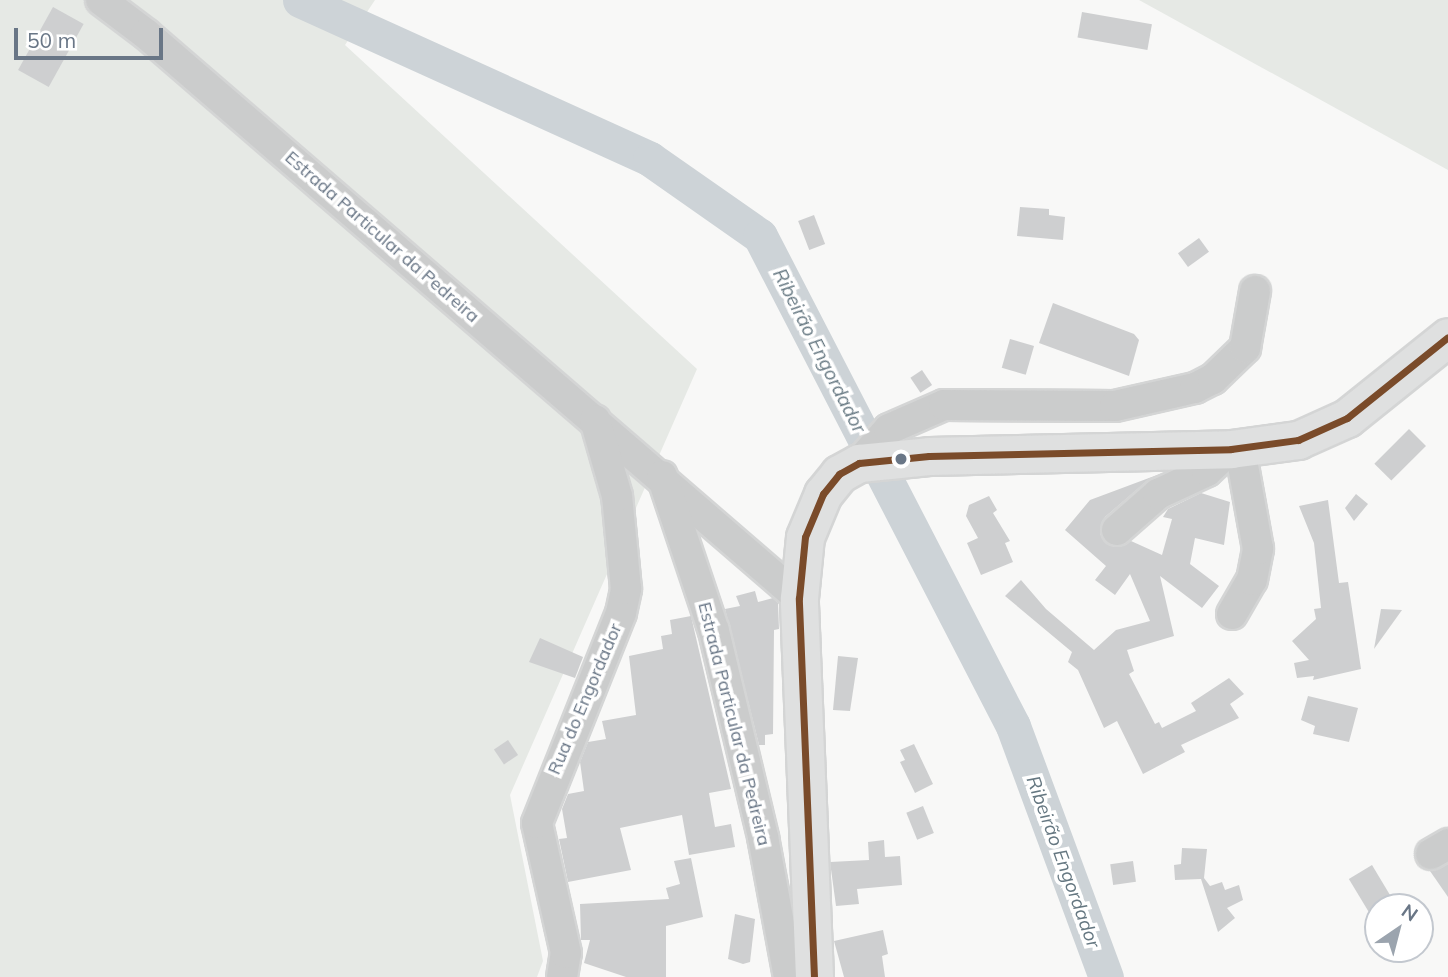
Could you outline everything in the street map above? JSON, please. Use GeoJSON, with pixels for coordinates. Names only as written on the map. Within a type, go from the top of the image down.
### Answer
{"type":"FeatureCollection","features":[{"type":"Feature","properties":{"kind":"main road"},"geometry":{"type":"LineString","coordinates":[[814,977],[799,598],[805,537],[823,494],[839,474],[859,463],[929,456],[1236,449],[1298,440],[1335,425],[1448,337]]}},
{"type":"Feature","properties":{"kind":"street","name":"Estrada Particular da Pedreira"},"geometry":{"type":"LineString","coordinates":[[102,0],[146,34],[662,475],[799,598]]}},
{"type":"Feature","properties":{"kind":"street"},"geometry":{"type":"LineString","coordinates":[[859,463],[889,429],[944,405],[1115,406],[1195,388],[1213,379],[1245,348],[1255,291]]}},
{"type":"Feature","properties":{"kind":"street","name":"Rua do Engordador"},"geometry":{"type":"LineString","coordinates":[[562,977],[566,953],[537,823],[621,613],[626,589],[617,496],[595,420]]}},
{"type":"Feature","properties":{"kind":"street"},"geometry":{"type":"LineString","coordinates":[[1117,530],[1158,494],[1207,471],[1236,449],[1258,550],[1252,580],[1233,614]]}},
{"type":"Feature","properties":{"kind":"street","name":"Estrada Particular da Pedreira"},"geometry":{"type":"LineString","coordinates":[[662,475],[714,631],[763,837],[789,977]]}},
{"type":"Feature","properties":{"kind":"shaded area"},"geometry":{"type":"Polygon","coordinates":[[[0,0],[375,0],[345,45],[697,369],[510,795],[543,961],[537,977],[0,977],[0,0]]]}},
{"type":"Feature","properties":{"kind":"shaded area"},"geometry":{"type":"Polygon","coordinates":[[[1139,0],[1448,0],[1448,170],[1139,0]]]}},
{"type":"Feature","properties":{"kind":"building"},"geometry":{"type":"Polygon","coordinates":[[[53,7],[84,24],[49,87],[18,70],[53,7]]]}},
{"type":"Feature","properties":{"kind":"building"},"geometry":{"type":"Polygon","coordinates":[[[1082,12],[1152,24],[1147,50],[1077,38],[1082,12]]]}},
{"type":"Feature","properties":{"kind":"building"},"geometry":{"type":"Polygon","coordinates":[[[1020,207],[1049,209],[1049,215],[1065,217],[1063,240],[1017,236],[1020,207]]]}},
{"type":"Feature","properties":{"kind":"building"},"geometry":{"type":"Polygon","coordinates":[[[814,215],[825,244],[809,250],[798,221],[814,215]]]}},
{"type":"Feature","properties":{"kind":"building"},"geometry":{"type":"Polygon","coordinates":[[[1199,238],[1209,252],[1188,267],[1178,253],[1199,238]]]}},
{"type":"Feature","properties":{"kind":"building"},"geometry":{"type":"Polygon","coordinates":[[[1053,303],[1134,334],[1139,340],[1129,376],[1039,343],[1053,303]]]}},
{"type":"Feature","properties":{"kind":"building"},"geometry":{"type":"Polygon","coordinates":[[[1010,339],[1034,346],[1026,375],[1002,368],[1010,339]]]}},
{"type":"Feature","properties":{"kind":"building"},"geometry":{"type":"Polygon","coordinates":[[[922,370],[932,385],[920,393],[910,378],[922,370]]]}},
{"type":"Feature","properties":{"kind":"building"},"geometry":{"type":"Polygon","coordinates":[[[1409,429],[1426,446],[1391,481],[1374,464],[1409,429]]]}},
{"type":"Feature","properties":{"kind":"building"},"geometry":{"type":"Polygon","coordinates":[[[1165,472],[1147,481],[1105,517],[1100,534],[1111,546],[1131,541],[1162,555],[1172,519],[1163,517],[1168,509],[1201,493],[1230,502],[1224,545],[1195,538],[1190,564],[1219,586],[1202,608],[1160,576],[1174,636],[1127,650],[1134,671],[1129,674],[1155,724],[1159,722],[1162,728],[1196,711],[1191,703],[1229,678],[1244,694],[1230,704],[1239,718],[1181,745],[1185,752],[1143,774],[1117,721],[1104,728],[1078,670],[1068,662],[1072,652],[1005,596],[1021,580],[1046,609],[1094,650],[1116,630],[1150,621],[1130,574],[1115,595],[1095,580],[1106,566],[1065,530],[1090,500],[1165,472]]]}},
{"type":"Feature","properties":{"kind":"building"},"geometry":{"type":"Polygon","coordinates":[[[1356,494],[1368,504],[1354,521],[1345,508],[1356,494]]]}},
{"type":"Feature","properties":{"kind":"building"},"geometry":{"type":"Polygon","coordinates":[[[989,496],[997,510],[993,513],[1010,541],[1005,543],[1013,562],[981,575],[967,543],[978,538],[966,516],[969,505],[989,496]]]}},
{"type":"Feature","properties":{"kind":"building"},"geometry":{"type":"Polygon","coordinates":[[[1328,500],[1339,583],[1348,582],[1361,669],[1313,680],[1314,676],[1297,678],[1294,663],[1309,660],[1292,641],[1316,619],[1314,609],[1321,608],[1314,543],[1299,506],[1328,500]]]}},
{"type":"Feature","properties":{"kind":"building"},"geometry":{"type":"Polygon","coordinates":[[[755,591],[758,602],[773,598],[778,603],[779,629],[774,630],[773,734],[765,735],[765,745],[759,745],[725,609],[740,606],[736,596],[755,591]]]}},
{"type":"Feature","properties":{"kind":"building"},"geometry":{"type":"Polygon","coordinates":[[[1381,609],[1402,610],[1374,649],[1381,609]]]}},
{"type":"Feature","properties":{"kind":"building"},"geometry":{"type":"Polygon","coordinates":[[[691,616],[731,789],[709,793],[715,827],[731,824],[735,847],[689,855],[682,815],[620,828],[631,870],[568,882],[559,839],[567,838],[562,809],[568,794],[584,791],[580,762],[588,742],[606,739],[602,721],[636,715],[629,656],[663,649],[661,636],[672,634],[670,620],[691,616]]]}},
{"type":"Feature","properties":{"kind":"building"},"geometry":{"type":"Polygon","coordinates":[[[540,638],[583,657],[575,678],[529,662],[540,638]]]}},
{"type":"Feature","properties":{"kind":"building"},"geometry":{"type":"Polygon","coordinates":[[[838,656],[858,658],[850,711],[833,710],[838,656]]]}},
{"type":"Feature","properties":{"kind":"building"},"geometry":{"type":"Polygon","coordinates":[[[1308,696],[1358,708],[1349,742],[1313,734],[1315,726],[1301,720],[1308,696]]]}},
{"type":"Feature","properties":{"kind":"building"},"geometry":{"type":"Polygon","coordinates":[[[508,740],[518,755],[504,764],[494,750],[508,740]]]}},
{"type":"Feature","properties":{"kind":"building"},"geometry":{"type":"Polygon","coordinates":[[[914,744],[933,784],[915,793],[900,762],[905,760],[900,750],[914,744]]]}},
{"type":"Feature","properties":{"kind":"building"},"geometry":{"type":"Polygon","coordinates":[[[923,806],[934,833],[917,840],[906,813],[923,806]]]}},
{"type":"Feature","properties":{"kind":"building"},"geometry":{"type":"Polygon","coordinates":[[[884,840],[885,857],[900,856],[902,885],[857,889],[859,904],[836,906],[830,862],[869,860],[868,842],[884,840]]]}},
{"type":"Feature","properties":{"kind":"building"},"geometry":{"type":"Polygon","coordinates":[[[1182,848],[1207,849],[1204,878],[1210,886],[1222,882],[1225,890],[1239,885],[1243,900],[1227,908],[1235,918],[1218,932],[1201,879],[1175,880],[1174,865],[1181,864],[1182,848]]]}},
{"type":"Feature","properties":{"kind":"building"},"geometry":{"type":"Polygon","coordinates":[[[691,858],[703,917],[666,926],[666,977],[626,977],[584,963],[590,940],[581,940],[580,904],[669,899],[666,888],[680,884],[674,861],[691,858]]]}},
{"type":"Feature","properties":{"kind":"building"},"geometry":{"type":"Polygon","coordinates":[[[1133,861],[1136,882],[1113,885],[1110,864],[1133,861]]]}},
{"type":"Feature","properties":{"kind":"building"},"geometry":{"type":"Polygon","coordinates":[[[1448,864],[1448,897],[1430,871],[1448,864]]]}},
{"type":"Feature","properties":{"kind":"building"},"geometry":{"type":"Polygon","coordinates":[[[1372,865],[1389,893],[1364,893],[1364,904],[1349,879],[1372,865]]]}},
{"type":"Feature","properties":{"kind":"building"},"geometry":{"type":"Polygon","coordinates":[[[735,914],[755,919],[750,962],[743,964],[728,959],[735,914]]]}},
{"type":"Feature","properties":{"kind":"building"},"geometry":{"type":"Polygon","coordinates":[[[883,930],[888,954],[882,956],[885,977],[844,977],[834,941],[883,930]]]}},
{"type":"Feature","properties":{"kind":"waterway","name":"Ribeirão Engordador"},"geometry":{"type":"LineString","coordinates":[[300,0],[650,159],[760,236],[1013,726],[1106,977]]}},
{"type":"Feature","properties":{"kind":"transit line"},"geometry":{"type":"LineString","coordinates":[[814,977],[799,598],[805,537],[823,494],[839,474],[859,463],[929,456],[1231,449],[1298,440],[1347,418],[1448,337]]}}]}
